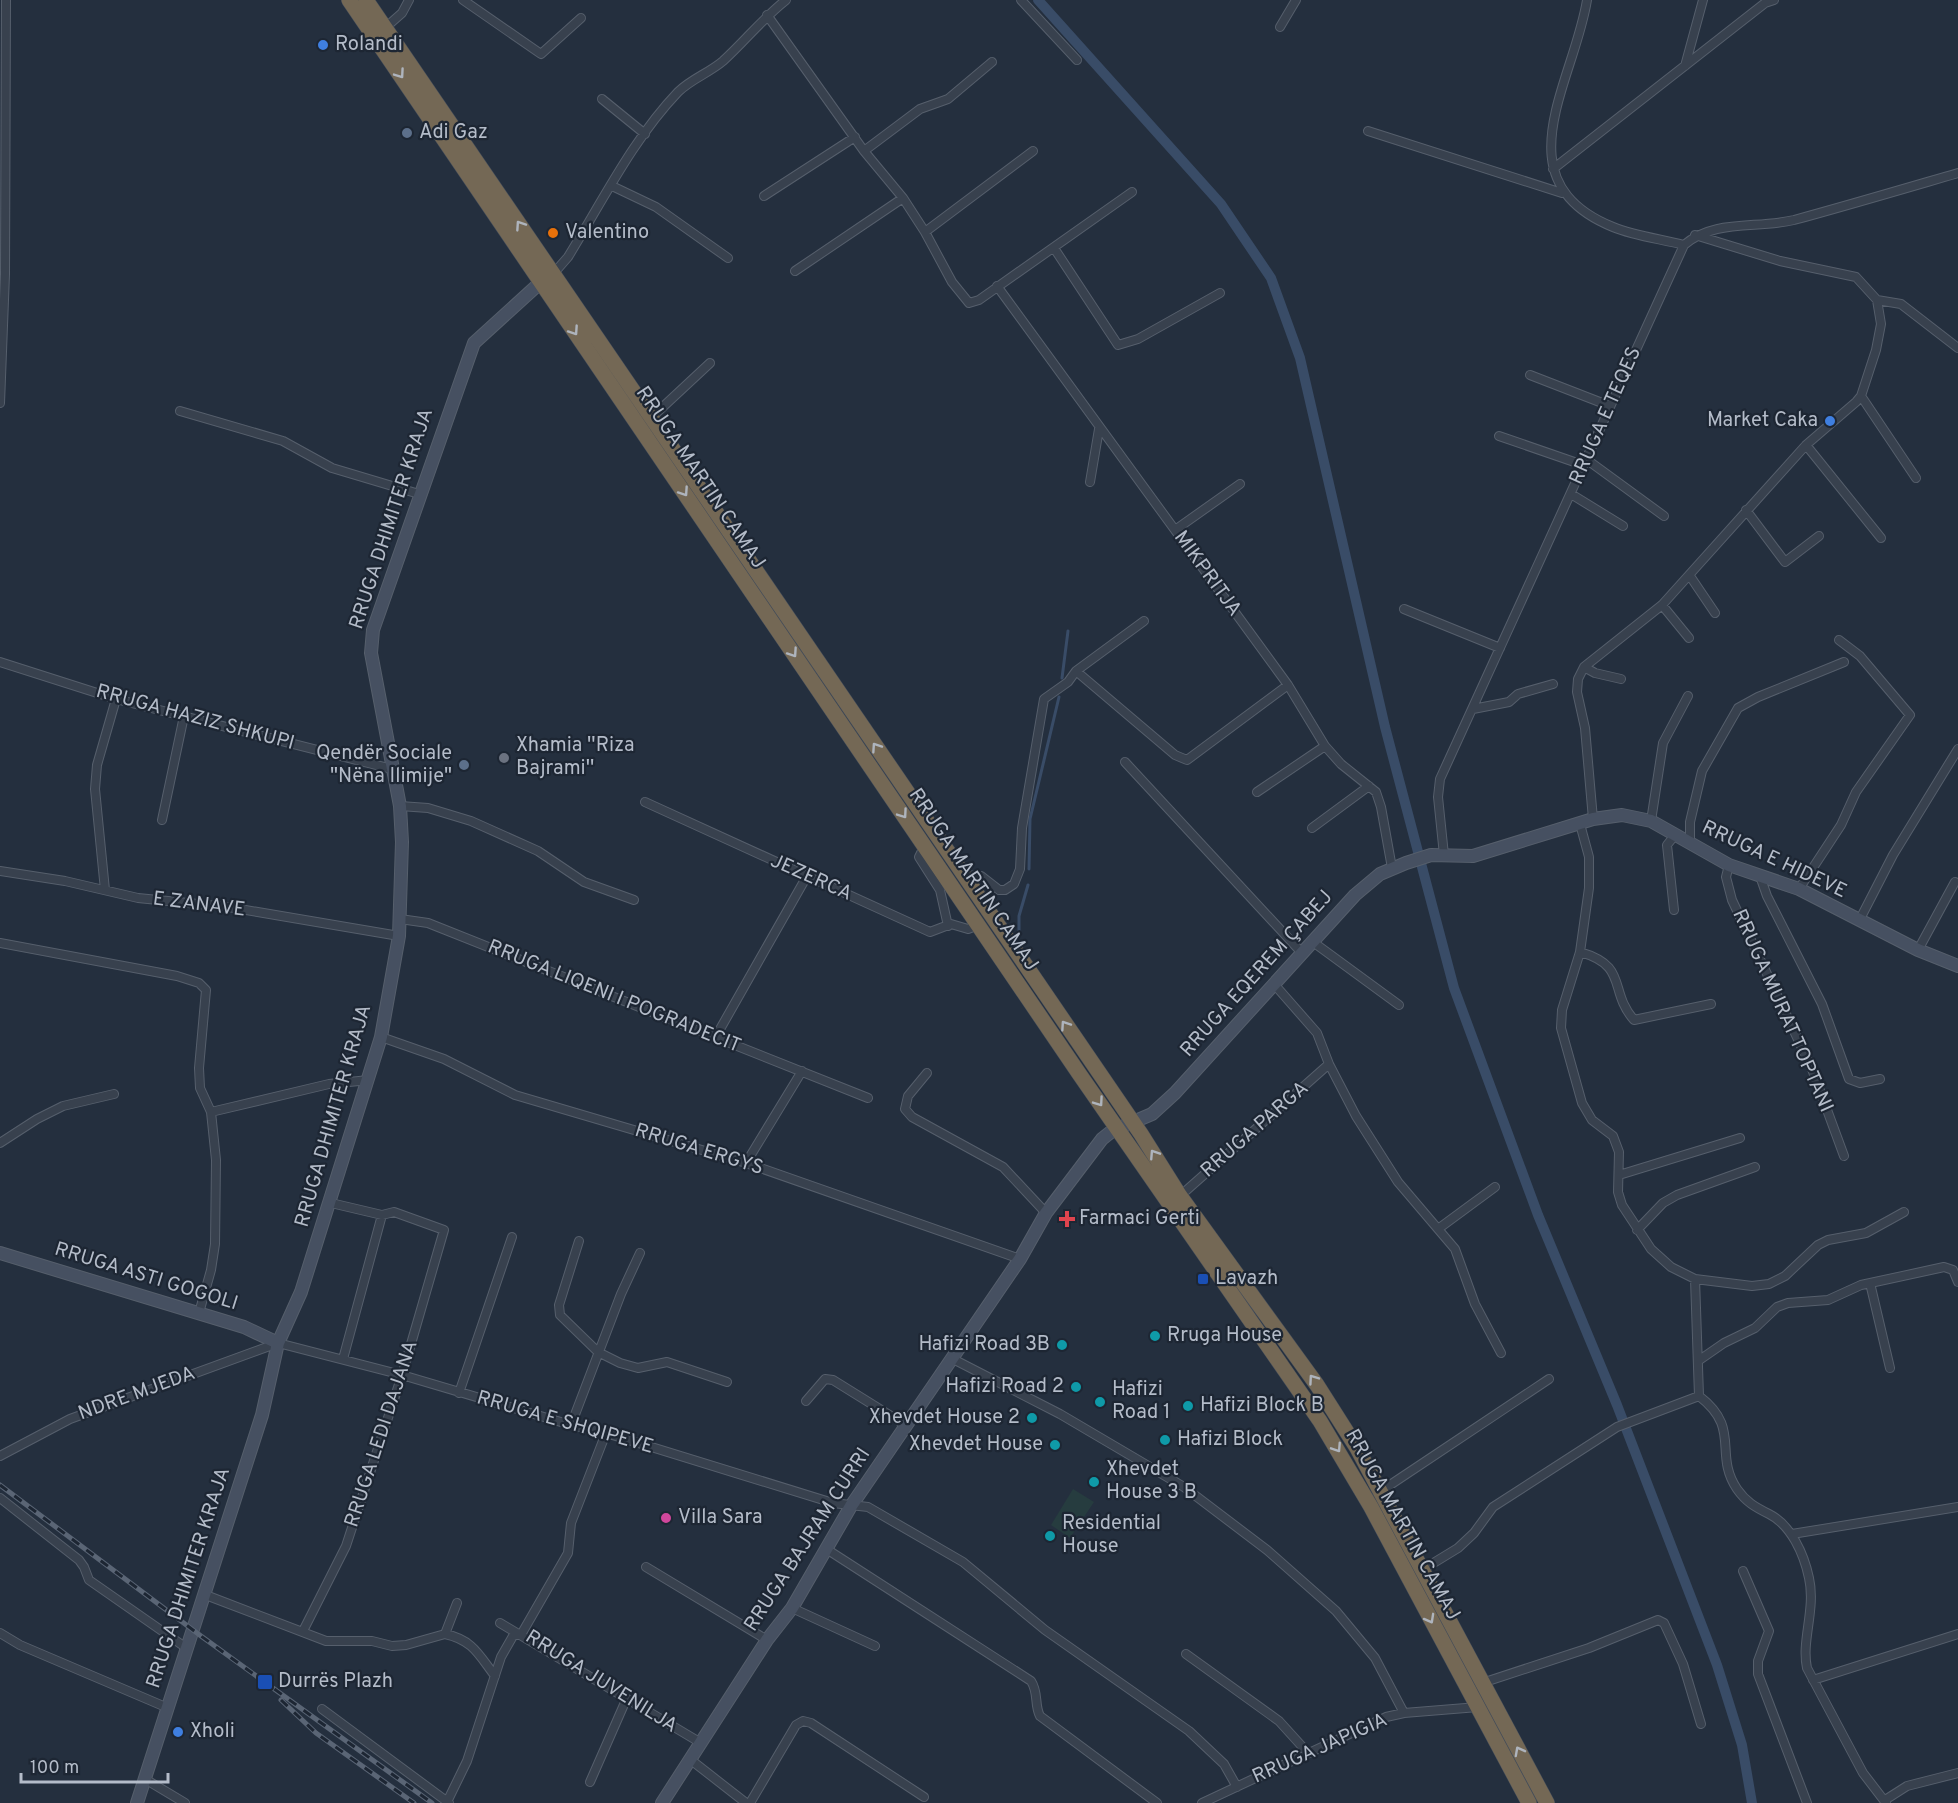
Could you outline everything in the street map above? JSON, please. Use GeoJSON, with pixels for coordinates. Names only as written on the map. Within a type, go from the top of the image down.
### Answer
{"type":"FeatureCollection","features":[{"type":"Feature","properties":{"kind":"highway","name":"RRUGA MARTIN CAMAJ"},"geometry":{"type":"LineString","coordinates":[[349,0],[547,278],[652,417],[1134,1124],[1180,1196],[1317,1385],[1381,1491],[1547,1803]]}},
{"type":"Feature","properties":{"kind":"highway","name":"RRUGA MARTIN CAMAJ"},"geometry":{"type":"LineString","coordinates":[[366,0],[547,278],[978,925],[1342,1455],[1529,1803]]}},
{"type":"Feature","properties":{"kind":"street"},"geometry":{"type":"LineString","coordinates":[[0,403],[6,0]]}},
{"type":"Feature","properties":{"kind":"street"},"geometry":{"type":"LineString","coordinates":[[385,28],[402,13],[408,0]]}},
{"type":"Feature","properties":{"kind":"street"},"geometry":{"type":"LineString","coordinates":[[463,0],[541,54],[582,18]]}},
{"type":"Feature","properties":{"kind":"street","name":"RRUGA DHIMITER KRAJA"},"geometry":{"type":"LineString","coordinates":[[137,1803],[185,1647],[262,1415],[278,1343],[301,1292],[331,1203],[381,1037],[399,936],[403,870],[400,806],[371,653],[373,630],[474,343],[568,257],[645,134],[678,93],[723,61],[767,15],[786,0]]}},
{"type":"Feature","properties":{"kind":"street"},"geometry":{"type":"LineString","coordinates":[[1021,0],[1077,60]]}},
{"type":"Feature","properties":{"kind":"street"},"geometry":{"type":"LineString","coordinates":[[1280,27],[1296,0]]}},
{"type":"Feature","properties":{"kind":"street"},"geometry":{"type":"LineString","coordinates":[[1563,193],[1553,169],[1550,143],[1587,0]]}},
{"type":"Feature","properties":{"kind":"street"},"geometry":{"type":"LineString","coordinates":[[1684,66],[1703,0]]}},
{"type":"Feature","properties":{"kind":"street"},"geometry":{"type":"LineString","coordinates":[[1553,169],[1772,0]]}},
{"type":"Feature","properties":{"kind":"street"},"geometry":{"type":"LineString","coordinates":[[767,15],[864,151],[903,198],[965,300],[975,303],[1132,192]]}},
{"type":"Feature","properties":{"kind":"street"},"geometry":{"type":"LineString","coordinates":[[864,151],[920,109],[948,99],[992,62]]}},
{"type":"Feature","properties":{"kind":"street"},"geometry":{"type":"LineString","coordinates":[[602,99],[645,134]]}},
{"type":"Feature","properties":{"kind":"street"},"geometry":{"type":"LineString","coordinates":[[1368,131],[1563,193],[1585,212],[1613,227],[1684,245]]}},
{"type":"Feature","properties":{"kind":"street"},"geometry":{"type":"LineString","coordinates":[[764,196],[855,137]]}},
{"type":"Feature","properties":{"kind":"street"},"geometry":{"type":"LineString","coordinates":[[925,232],[1033,151]]}},
{"type":"Feature","properties":{"kind":"street","name":"RRUGA E TEQES"},"geometry":{"type":"LineString","coordinates":[[1444,855],[1438,788],[1684,245],[1695,235],[1709,229],[1790,220],[1958,173]]}},
{"type":"Feature","properties":{"kind":"street"},"geometry":{"type":"LineString","coordinates":[[612,186],[656,207],[728,258]]}},
{"type":"Feature","properties":{"kind":"street"},"geometry":{"type":"LineString","coordinates":[[795,271],[903,198]]}},
{"type":"Feature","properties":{"kind":"street"},"geometry":{"type":"LineString","coordinates":[[1593,819],[1587,737],[1577,692],[1578,679],[1584,667],[1662,605],[1806,445],[1861,396],[1876,350],[1881,324],[1877,300],[1856,277],[1779,261],[1695,235]]}},
{"type":"Feature","properties":{"kind":"street"},"geometry":{"type":"LineString","coordinates":[[1054,248],[1118,345],[1138,339],[1220,293]]}},
{"type":"Feature","properties":{"kind":"street","name":"MIKPRITJA"},"geometry":{"type":"LineString","coordinates":[[997,286],[1099,429],[1288,685],[1325,746],[1341,764],[1369,786],[1379,798],[1392,868]]}},
{"type":"Feature","properties":{"kind":"street"},"geometry":{"type":"LineString","coordinates":[[1877,300],[1901,304],[1957,346]]}},
{"type":"Feature","properties":{"kind":"street"},"geometry":{"type":"LineString","coordinates":[[652,417],[710,363]]}},
{"type":"Feature","properties":{"kind":"street"},"geometry":{"type":"LineString","coordinates":[[1530,375],[1610,406]]}},
{"type":"Feature","properties":{"kind":"street"},"geometry":{"type":"LineString","coordinates":[[1861,396],[1916,478]]}},
{"type":"Feature","properties":{"kind":"street"},"geometry":{"type":"LineString","coordinates":[[180,411],[283,441],[332,468],[420,494]]}},
{"type":"Feature","properties":{"kind":"street"},"geometry":{"type":"LineString","coordinates":[[1090,482],[1099,429]]}},
{"type":"Feature","properties":{"kind":"street"},"geometry":{"type":"LineString","coordinates":[[1499,436],[1585,462],[1664,516]]}},
{"type":"Feature","properties":{"kind":"street"},"geometry":{"type":"LineString","coordinates":[[1806,445],[1881,538]]}},
{"type":"Feature","properties":{"kind":"street"},"geometry":{"type":"LineString","coordinates":[[1175,531],[1240,484]]}},
{"type":"Feature","properties":{"kind":"street"},"geometry":{"type":"LineString","coordinates":[[1571,494],[1623,526]]}},
{"type":"Feature","properties":{"kind":"street"},"geometry":{"type":"LineString","coordinates":[[1746,510],[1785,562],[1819,536]]}},
{"type":"Feature","properties":{"kind":"street"},"geometry":{"type":"LineString","coordinates":[[1690,576],[1715,613]]}},
{"type":"Feature","properties":{"kind":"street"},"geometry":{"type":"LineString","coordinates":[[1662,605],[1689,638]]}},
{"type":"Feature","properties":{"kind":"street"},"geometry":{"type":"LineString","coordinates":[[1404,609],[1500,648]]}},
{"type":"Feature","properties":{"kind":"street"},"geometry":{"type":"LineString","coordinates":[[963,875],[981,876],[999,890],[1010,887],[1017,881],[1020,869],[1022,828],[1044,699],[1068,682],[1076,671],[1144,621]]}},
{"type":"Feature","properties":{"kind":"street"},"geometry":{"type":"LineString","coordinates":[[1799,889],[1841,825],[1856,792],[1910,715],[1860,656],[1839,640]]}},
{"type":"Feature","properties":{"kind":"street","name":"RRUGA HAZIZ SHKUPI"},"geometry":{"type":"LineString","coordinates":[[0,662],[116,699],[392,769]]}},
{"type":"Feature","properties":{"kind":"street"},"geometry":{"type":"LineString","coordinates":[[1690,844],[1690,822],[1702,771],[1738,708],[1758,697],[1844,662]]}},
{"type":"Feature","properties":{"kind":"street"},"geometry":{"type":"LineString","coordinates":[[1584,667],[1595,673],[1621,679]]}},
{"type":"Feature","properties":{"kind":"street"},"geometry":{"type":"LineString","coordinates":[[1076,671],[1174,755],[1187,760],[1288,685]]}},
{"type":"Feature","properties":{"kind":"street"},"geometry":{"type":"LineString","coordinates":[[1473,709],[1509,702],[1518,694],[1553,684]]}},
{"type":"Feature","properties":{"kind":"street"},"geometry":{"type":"LineString","coordinates":[[1651,821],[1662,743],[1688,696]]}},
{"type":"Feature","properties":{"kind":"street"},"geometry":{"type":"LineString","coordinates":[[105,890],[95,789],[97,765],[116,699]]}},
{"type":"Feature","properties":{"kind":"street"},"geometry":{"type":"LineString","coordinates":[[162,820],[184,716]]}},
{"type":"Feature","properties":{"kind":"street"},"geometry":{"type":"LineString","coordinates":[[1257,792],[1325,746]]}},
{"type":"Feature","properties":{"kind":"street"},"geometry":{"type":"LineString","coordinates":[[1859,921],[1893,855],[1958,749]]}},
{"type":"Feature","properties":{"kind":"street"},"geometry":{"type":"LineString","coordinates":[[1125,762],[1302,953]]}},
{"type":"Feature","properties":{"kind":"street"},"geometry":{"type":"LineString","coordinates":[[1948,765],[1958,771]]}},
{"type":"Feature","properties":{"kind":"street"},"geometry":{"type":"LineString","coordinates":[[1312,828],[1369,786]]}},
{"type":"Feature","properties":{"kind":"street","name":"JEZERCA"},"geometry":{"type":"LineString","coordinates":[[645,802],[930,933],[955,924],[968,928],[978,925]]}},
{"type":"Feature","properties":{"kind":"street"},"geometry":{"type":"LineString","coordinates":[[400,806],[428,808],[471,821],[538,851],[584,882],[634,900]]}},
{"type":"Feature","properties":{"kind":"street","name":"RRUGA E HIDEVE"},"geometry":{"type":"LineString","coordinates":[[1431,855],[1473,856],[1593,819],[1622,814],[1651,821],[1729,865],[1799,889],[1918,950],[1958,966]]}},
{"type":"Feature","properties":{"kind":"street"},"geometry":{"type":"LineString","coordinates":[[1580,824],[1586,841],[1590,871],[1580,952],[1562,1010],[1561,1028],[1582,1103],[1592,1120],[1613,1136],[1619,1152],[1618,1192],[1636,1230],[1651,1250],[1671,1267],[1695,1279],[1752,1286],[1769,1284],[1785,1276],[1818,1245],[1828,1240],[1866,1233],[1904,1212]]}},
{"type":"Feature","properties":{"kind":"street"},"geometry":{"type":"LineString","coordinates":[[1674,910],[1667,845],[1675,835]]}},
{"type":"Feature","properties":{"kind":"street"},"geometry":{"type":"LineString","coordinates":[[925,845],[919,857],[940,890],[948,926]]}},
{"type":"Feature","properties":{"kind":"street","name":"RRUGA EQEREM ÇABEJ"},"geometry":{"type":"LineString","coordinates":[[1118,1129],[1134,1124],[1152,1114],[1175,1093],[1355,895],[1392,868],[1431,855]]}},
{"type":"Feature","properties":{"kind":"street","name":"RRUGA MURAT TOPTANI"},"geometry":{"type":"LineString","coordinates":[[1729,865],[1726,877],[1731,900],[1812,1069],[1844,1156]]}},
{"type":"Feature","properties":{"kind":"street","name":"E ZANAVE"},"geometry":{"type":"LineString","coordinates":[[0,871],[138,898],[228,907],[399,936]]}},
{"type":"Feature","properties":{"kind":"street"},"geometry":{"type":"LineString","coordinates":[[715,1038],[807,876]]}},
{"type":"Feature","properties":{"kind":"street"},"geometry":{"type":"LineString","coordinates":[[1760,876],[1767,896],[1822,1004],[1849,1079],[1860,1083],[1880,1079]]}},
{"type":"Feature","properties":{"kind":"street"},"geometry":{"type":"LineString","coordinates":[[1918,950],[1955,882]]}},
{"type":"Feature","properties":{"kind":"street","name":"RRUGA LIQENI I POGRADECIT"},"geometry":{"type":"LineString","coordinates":[[400,919],[428,922],[868,1098]]}},
{"type":"Feature","properties":{"kind":"street"},"geometry":{"type":"LineString","coordinates":[[1313,942],[1399,1005]]}},
{"type":"Feature","properties":{"kind":"street"},"geometry":{"type":"LineString","coordinates":[[0,943],[177,976],[199,983],[206,990],[207,999],[199,1068],[200,1088],[211,1112],[216,1160],[215,1244],[211,1270],[198,1313]]}},
{"type":"Feature","properties":{"kind":"street"},"geometry":{"type":"LineString","coordinates":[[1580,952],[1607,963],[1634,1020],[1711,1004]]}},
{"type":"Feature","properties":{"kind":"street"},"geometry":{"type":"LineString","coordinates":[[1274,984],[1317,1034],[1329,1064],[1356,1116],[1398,1182],[1455,1249],[1475,1304],[1501,1353]]}},
{"type":"Feature","properties":{"kind":"street","name":"RRUGA ERGYS"},"geometry":{"type":"LineString","coordinates":[[381,1037],[444,1059],[515,1095],[746,1163],[1020,1259]]}},
{"type":"Feature","properties":{"kind":"street","name":"RRUGA PARGA"},"geometry":{"type":"LineString","coordinates":[[1180,1196],[1329,1064]]}},
{"type":"Feature","properties":{"kind":"street"},"geometry":{"type":"LineString","coordinates":[[746,1163],[802,1071]]}},
{"type":"Feature","properties":{"kind":"street"},"geometry":{"type":"LineString","coordinates":[[927,1074],[908,1096],[904,1109],[912,1117],[1003,1167],[1046,1213]]}},
{"type":"Feature","properties":{"kind":"street"},"geometry":{"type":"LineString","coordinates":[[211,1112],[329,1084],[369,1080]]}},
{"type":"Feature","properties":{"kind":"street"},"geometry":{"type":"LineString","coordinates":[[0,1143],[37,1119],[63,1106],[114,1094]]}},
{"type":"Feature","properties":{"kind":"street","name":"RRUGA BAJRAM CURRI"},"geometry":{"type":"LineString","coordinates":[[662,1803],[767,1640],[792,1608],[828,1550],[851,1506],[1020,1259],[1046,1213],[1102,1138],[1118,1129]]}},
{"type":"Feature","properties":{"kind":"street"},"geometry":{"type":"LineString","coordinates":[[1619,1175],[1740,1138]]}},
{"type":"Feature","properties":{"kind":"street"},"geometry":{"type":"LineString","coordinates":[[1636,1230],[1664,1203],[1677,1196],[1755,1167]]}},
{"type":"Feature","properties":{"kind":"street"},"geometry":{"type":"LineString","coordinates":[[1438,1229],[1495,1186]]}},
{"type":"Feature","properties":{"kind":"street"},"geometry":{"type":"LineString","coordinates":[[331,1203],[382,1215],[343,1359]]}},
{"type":"Feature","properties":{"kind":"street","name":"RRUGA LEDI DAJANA"},"geometry":{"type":"LineString","coordinates":[[303,1631],[346,1546],[402,1375],[444,1230],[394,1212],[382,1215]]}},
{"type":"Feature","properties":{"kind":"street"},"geometry":{"type":"LineString","coordinates":[[459,1393],[512,1237]]}},
{"type":"Feature","properties":{"kind":"street"},"geometry":{"type":"LineString","coordinates":[[579,1241],[559,1305],[560,1315],[598,1352],[620,1364],[638,1368],[667,1362],[727,1382]]}},
{"type":"Feature","properties":{"kind":"street","name":"RRUGA ASTI GOGOLI"},"geometry":{"type":"LineString","coordinates":[[0,1253],[244,1327],[278,1343]]}},
{"type":"Feature","properties":{"kind":"street"},"geometry":{"type":"LineString","coordinates":[[571,1425],[621,1294],[640,1253]]}},
{"type":"Feature","properties":{"kind":"street"},"geometry":{"type":"LineString","coordinates":[[1698,1361],[1724,1343],[1755,1328],[1777,1307],[1788,1303],[1828,1300],[1870,1283],[1944,1267],[1953,1270],[1958,1282]]}},
{"type":"Feature","properties":{"kind":"street"},"geometry":{"type":"LineString","coordinates":[[1695,1279],[1699,1396]]}},
{"type":"Feature","properties":{"kind":"street"},"geometry":{"type":"LineString","coordinates":[[1870,1283],[1890,1368]]}},
{"type":"Feature","properties":{"kind":"street","name":"RRUGA E SHQIPEVE"},"geometry":{"type":"LineString","coordinates":[[278,1343],[402,1375],[571,1425],[606,1433],[833,1503],[868,1507],[963,1562],[1045,1630],[1189,1731],[1224,1764],[1237,1786]]}},
{"type":"Feature","properties":{"kind":"street","name":"NDRE MJEDA"},"geometry":{"type":"LineString","coordinates":[[0,1456],[69,1419],[278,1343]]}},
{"type":"Feature","properties":{"kind":"street"},"geometry":{"type":"LineString","coordinates":[[953,1359],[1060,1414],[1184,1487],[1267,1550],[1336,1611],[1375,1658],[1404,1713]]}},
{"type":"Feature","properties":{"kind":"street"},"geometry":{"type":"LineString","coordinates":[[806,1401],[825,1379],[833,1380],[907,1426]]}},
{"type":"Feature","properties":{"kind":"street","name":"RRUGA MARTIN CAMAJ"},"geometry":{"type":"LineString","coordinates":[[1381,1491],[1549,1379]]}},
{"type":"Feature","properties":{"kind":"street"},"geometry":{"type":"LineString","coordinates":[[1422,1570],[1458,1548],[1474,1533],[1493,1507],[1617,1427],[1699,1396]]}},
{"type":"Feature","properties":{"kind":"street"},"geometry":{"type":"LineString","coordinates":[[1699,1396],[1713,1407],[1721,1419],[1727,1440],[1727,1466],[1738,1490],[1755,1509],[1770,1514],[1792,1534],[1809,1578],[1810,1626],[1804,1656],[1813,1680],[1863,1773],[1886,1801],[1907,1785],[1958,1773]]}},
{"type":"Feature","properties":{"kind":"street"},"geometry":{"type":"LineString","coordinates":[[321,1709],[448,1802],[467,1761],[501,1657],[513,1636],[522,1633],[568,1553],[571,1523],[606,1433]]}},
{"type":"Feature","properties":{"kind":"street"},"geometry":{"type":"LineString","coordinates":[[0,1498],[79,1560],[89,1580],[185,1647]]}},
{"type":"Feature","properties":{"kind":"street"},"geometry":{"type":"LineString","coordinates":[[1792,1534],[1958,1507]]}},
{"type":"Feature","properties":{"kind":"street"},"geometry":{"type":"LineString","coordinates":[[828,1550],[1031,1681],[1037,1690],[1037,1711],[1040,1716],[1157,1803]]}},
{"type":"Feature","properties":{"kind":"street"},"geometry":{"type":"LineString","coordinates":[[646,1567],[767,1640]]}},
{"type":"Feature","properties":{"kind":"street"},"geometry":{"type":"LineString","coordinates":[[1743,1571],[1769,1631],[1758,1660],[1758,1674],[1807,1803]]}},
{"type":"Feature","properties":{"kind":"street"},"geometry":{"type":"LineString","coordinates":[[203,1594],[326,1641],[372,1641],[392,1646],[434,1639],[445,1634],[462,1638],[470,1643],[495,1676]]}},
{"type":"Feature","properties":{"kind":"street"},"geometry":{"type":"LineString","coordinates":[[445,1634],[458,1603]]}},
{"type":"Feature","properties":{"kind":"street"},"geometry":{"type":"LineString","coordinates":[[792,1608],[875,1646]]}},
{"type":"Feature","properties":{"kind":"street"},"geometry":{"type":"LineString","coordinates":[[1482,1683],[1589,1648],[1658,1620],[1664,1623],[1683,1664],[1701,1724]]}},
{"type":"Feature","properties":{"kind":"street","name":"RRUGA JUVENILJA"},"geometry":{"type":"LineString","coordinates":[[500,1623],[522,1633],[626,1700],[701,1743]]}},
{"type":"Feature","properties":{"kind":"street"},"geometry":{"type":"LineString","coordinates":[[0,1633],[20,1645],[168,1708]]}},
{"type":"Feature","properties":{"kind":"street"},"geometry":{"type":"LineString","coordinates":[[1813,1680],[1958,1634]]}},
{"type":"Feature","properties":{"kind":"street"},"geometry":{"type":"LineString","coordinates":[[1186,1654],[1279,1721],[1308,1753]]}},
{"type":"Feature","properties":{"kind":"street"},"geometry":{"type":"LineString","coordinates":[[590,1782],[626,1700]]}},
{"type":"Feature","properties":{"kind":"street","name":"RRUGA JAPIGIA"},"geometry":{"type":"LineString","coordinates":[[1202,1803],[1386,1717],[1404,1713],[1478,1707]]}},
{"type":"Feature","properties":{"kind":"street"},"geometry":{"type":"LineString","coordinates":[[691,1760],[748,1803],[796,1725],[803,1721],[811,1723],[924,1797]]}},
{"type":"Feature","properties":{"kind":"street"},"geometry":{"type":"LineString","coordinates":[[145,1779],[185,1803]]}},
{"type":"Feature","properties":{"kind":"green space"},"geometry":{"type":"Polygon","coordinates":[[[1073,1489],[1094,1502],[1070,1538],[1051,1525],[1073,1489]]]}},
{"type":"Feature","properties":{"kind":"waterway"},"geometry":{"type":"LineString","coordinates":[[1038,0],[1221,204],[1271,278],[1300,358],[1385,727],[1454,988],[1538,1215],[1617,1405],[1717,1665],[1742,1745],[1752,1803]]}},
{"type":"Feature","properties":{"kind":"waterway"},"geometry":{"type":"LineString","coordinates":[[1062,678],[1068,631]]}},
{"type":"Feature","properties":{"kind":"waterway"},"geometry":{"type":"LineString","coordinates":[[1029,869],[1030,819],[1059,697]]}},
{"type":"Feature","properties":{"kind":"waterway"},"geometry":{"type":"LineString","coordinates":[[1019,936],[1019,916],[1028,885]]}},
{"type":"Feature","properties":{"kind":"railway"},"geometry":{"type":"LineString","coordinates":[[0,1485],[201,1636],[432,1803]]}},
{"type":"Feature","properties":{"kind":"railway"},"geometry":{"type":"LineString","coordinates":[[281,1700],[316,1733],[414,1803]]}},
{"type":"Feature","properties":{"kind":"place","name":"Rolandi"},"geometry":{"type":"Point","coordinates":[323,45]}},
{"type":"Feature","properties":{"kind":"place","name":"Adi Gaz"},"geometry":{"type":"Point","coordinates":[407,133]}},
{"type":"Feature","properties":{"kind":"place","name":"Valentino"},"geometry":{"type":"Point","coordinates":[553,233]}},
{"type":"Feature","properties":{"kind":"place","name":"Market Caka"},"geometry":{"type":"Point","coordinates":[1830,421]}},
{"type":"Feature","properties":{"kind":"place","name":"Xhamia ''Riza Bajrami''"},"geometry":{"type":"Point","coordinates":[504,758]}},
{"type":"Feature","properties":{"kind":"place","name":"Qendër Sociale \"Nëna Ilimije\""},"geometry":{"type":"Point","coordinates":[464,765]}},
{"type":"Feature","properties":{"kind":"place","name":"Farmaci Gerti"},"geometry":{"type":"Point","coordinates":[1067,1219]}},
{"type":"Feature","properties":{"kind":"place","name":"Lavazh"},"geometry":{"type":"Point","coordinates":[1203,1279]}},
{"type":"Feature","properties":{"kind":"place","name":"Rruga House"},"geometry":{"type":"Point","coordinates":[1155,1336]}},
{"type":"Feature","properties":{"kind":"place","name":"Hafizi Road 3B"},"geometry":{"type":"Point","coordinates":[1062,1345]}},
{"type":"Feature","properties":{"kind":"place","name":"Hafizi Road 2"},"geometry":{"type":"Point","coordinates":[1076,1387]}},
{"type":"Feature","properties":{"kind":"place","name":"Hafizi Road 1"},"geometry":{"type":"Point","coordinates":[1100,1402]}},
{"type":"Feature","properties":{"kind":"place","name":"Hafizi Block B"},"geometry":{"type":"Point","coordinates":[1188,1406]}},
{"type":"Feature","properties":{"kind":"place","name":"Xhevdet House 2"},"geometry":{"type":"Point","coordinates":[1032,1418]}},
{"type":"Feature","properties":{"kind":"place","name":"Hafizi Block"},"geometry":{"type":"Point","coordinates":[1165,1440]}},
{"type":"Feature","properties":{"kind":"place","name":"Xhevdet House"},"geometry":{"type":"Point","coordinates":[1055,1445]}},
{"type":"Feature","properties":{"kind":"place","name":"Xhevdet House 3 B"},"geometry":{"type":"Point","coordinates":[1094,1482]}},
{"type":"Feature","properties":{"kind":"place","name":"Villa Sara"},"geometry":{"type":"Point","coordinates":[666,1518]}},
{"type":"Feature","properties":{"kind":"place","name":"Residential House"},"geometry":{"type":"Point","coordinates":[1050,1536]}},
{"type":"Feature","properties":{"kind":"place","name":"Durrës Plazh"},"geometry":{"type":"Point","coordinates":[265,1682]}},
{"type":"Feature","properties":{"kind":"place","name":"Xholi"},"geometry":{"type":"Point","coordinates":[178,1732]}}]}
